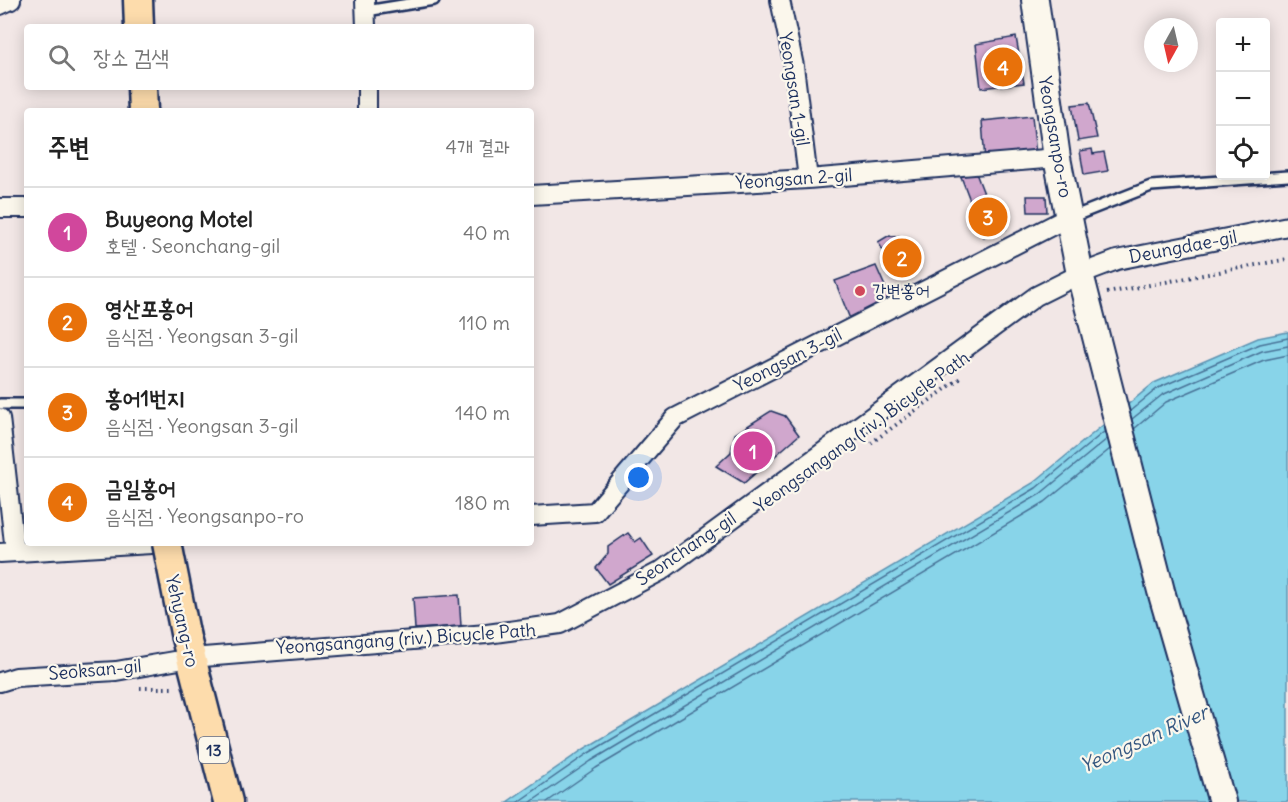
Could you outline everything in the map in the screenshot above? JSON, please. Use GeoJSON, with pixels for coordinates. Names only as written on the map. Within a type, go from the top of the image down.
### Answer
{"type":"FeatureCollection","features":[{"type":"Feature","properties":{"kind":"main road"},"geometry":{"type":"LineString","coordinates":[[138,0],[139,24]]}},
{"type":"Feature","properties":{"kind":"main road"},"geometry":{"type":"LineString","coordinates":[[142,90],[143,108]]}},
{"type":"Feature","properties":{"kind":"main road","name":"Yehyang-ro"},"geometry":{"type":"LineString","coordinates":[[155,546],[194,670]]}},
{"type":"Feature","properties":{"kind":"main road","name":"13"},"geometry":{"type":"LineString","coordinates":[[194,670],[228,802]]}},
{"type":"Feature","properties":{"kind":"street"},"geometry":{"type":"LineString","coordinates":[[0,5],[11,0]]}},
{"type":"Feature","properties":{"kind":"street","name":"Yeongsan 1-gil"},"geometry":{"type":"LineString","coordinates":[[780,0],[794,66],[808,179]]}},
{"type":"Feature","properties":{"kind":"street","name":"Yeongsanpo-ro"},"geometry":{"type":"LineString","coordinates":[[1035,0],[1057,158],[1086,294],[1161,591],[1222,802]]}},
{"type":"Feature","properties":{"kind":"street"},"geometry":{"type":"LineString","coordinates":[[367,90],[367,108]]}},
{"type":"Feature","properties":{"kind":"street","name":"Yeongsan 2-gil"},"geometry":{"type":"LineString","coordinates":[[534,195],[808,179],[1057,158]]}},
{"type":"Feature","properties":{"kind":"street"},"geometry":{"type":"LineString","coordinates":[[0,208],[24,208]]}},
{"type":"Feature","properties":{"kind":"street","name":"Yeongsan 3-gil"},"geometry":{"type":"LineString","coordinates":[[534,516],[595,512],[675,418],[1069,218]]}},
{"type":"Feature","properties":{"kind":"street","name":"Deungdae-gil"},"geometry":{"type":"LineString","coordinates":[[1086,294],[1117,260],[1288,226]]}},
{"type":"Feature","properties":{"kind":"street","name":"Seonchang-gil"},"geometry":{"type":"LineString","coordinates":[[194,670],[560,624],[661,570],[1036,297],[1086,294]]}},
{"type":"Feature","properties":{"kind":"street"},"geometry":{"type":"LineString","coordinates":[[0,418],[7,552],[117,546]]}},
{"type":"Feature","properties":{"kind":"street","name":"Seoksan-gil"},"geometry":{"type":"LineString","coordinates":[[0,682],[16,677],[116,671],[194,670]]}},
{"type":"Feature","properties":{"kind":"lane"},"geometry":{"type":"LineString","coordinates":[[366,13],[434,0]]}},
{"type":"Feature","properties":{"kind":"lane"},"geometry":{"type":"LineString","coordinates":[[1069,218],[1151,186],[1288,176]]}},
{"type":"Feature","properties":{"kind":"lane"},"geometry":{"type":"LineString","coordinates":[[0,404],[24,404]]}},
{"type":"Feature","properties":{"kind":"path"},"geometry":{"type":"LineString","coordinates":[[1086,294],[1288,259]]}},
{"type":"Feature","properties":{"kind":"path","name":"Yeongsangang (riv.) Bicycle Path"},"geometry":{"type":"LineString","coordinates":[[868,446],[971,370]]}},
{"type":"Feature","properties":{"kind":"path"},"geometry":{"type":"LineString","coordinates":[[136,687],[168,690],[194,670]]}},
{"type":"Feature","properties":{"kind":"water","name":"Yeongsan River"},"geometry":{"type":"Polygon","coordinates":[[[1288,332],[1288,802],[507,802],[584,749],[1033,483],[1154,383],[1258,338],[1288,332]]]}},
{"type":"Feature","properties":{"kind":"building"},"geometry":{"type":"Polygon","coordinates":[[[1016,37],[1024,83],[981,88],[976,44],[1016,37]]]}},
{"type":"Feature","properties":{"kind":"building"},"geometry":{"type":"Polygon","coordinates":[[[1089,103],[1097,138],[1078,141],[1072,105],[1089,103]]]}},
{"type":"Feature","properties":{"kind":"building"},"geometry":{"type":"Polygon","coordinates":[[[1032,116],[1036,155],[985,161],[982,121],[1032,116]]]}},
{"type":"Feature","properties":{"kind":"building"},"geometry":{"type":"Polygon","coordinates":[[[1092,149],[1093,154],[1104,152],[1108,171],[1084,175],[1080,151],[1092,149]]]}},
{"type":"Feature","properties":{"kind":"building"},"geometry":{"type":"Polygon","coordinates":[[[974,168],[988,204],[995,201],[1006,229],[984,237],[960,174],[974,168]]]}},
{"type":"Feature","properties":{"kind":"building"},"geometry":{"type":"Polygon","coordinates":[[[1027,196],[1046,196],[1047,212],[1028,212],[1027,196]]]}},
{"type":"Feature","properties":{"kind":"building"},"geometry":{"type":"Polygon","coordinates":[[[888,236],[905,237],[919,270],[900,279],[878,242],[888,236]]]}},
{"type":"Feature","properties":{"kind":"building"},"geometry":{"type":"Polygon","coordinates":[[[876,266],[891,300],[850,319],[835,281],[876,266]]]}},
{"type":"Feature","properties":{"kind":"building"},"geometry":{"type":"Polygon","coordinates":[[[771,411],[785,416],[799,435],[744,483],[716,466],[731,452],[735,434],[771,411]]]}},
{"type":"Feature","properties":{"kind":"building"},"geometry":{"type":"Polygon","coordinates":[[[628,533],[635,542],[641,538],[653,556],[608,584],[596,568],[608,554],[608,547],[628,533]]]}},
{"type":"Feature","properties":{"kind":"building"},"geometry":{"type":"Polygon","coordinates":[[[459,595],[461,626],[415,629],[413,598],[459,595]]]}},
{"type":"Feature","properties":{"kind":"place","name":"금일홍어"},"geometry":{"type":"Point","coordinates":[1003,67]}},
{"type":"Feature","properties":{"kind":"place","name":"홍어1번지"},"geometry":{"type":"Point","coordinates":[988,217]}},
{"type":"Feature","properties":{"kind":"place","name":"영산포홍어"},"geometry":{"type":"Point","coordinates":[902,258]}},
{"type":"Feature","properties":{"kind":"place","name":"강변홍어"},"geometry":{"type":"Point","coordinates":[860,291]}},
{"type":"Feature","properties":{"kind":"place","name":"Buyeong Motel"},"geometry":{"type":"Point","coordinates":[753,451]}}]}
